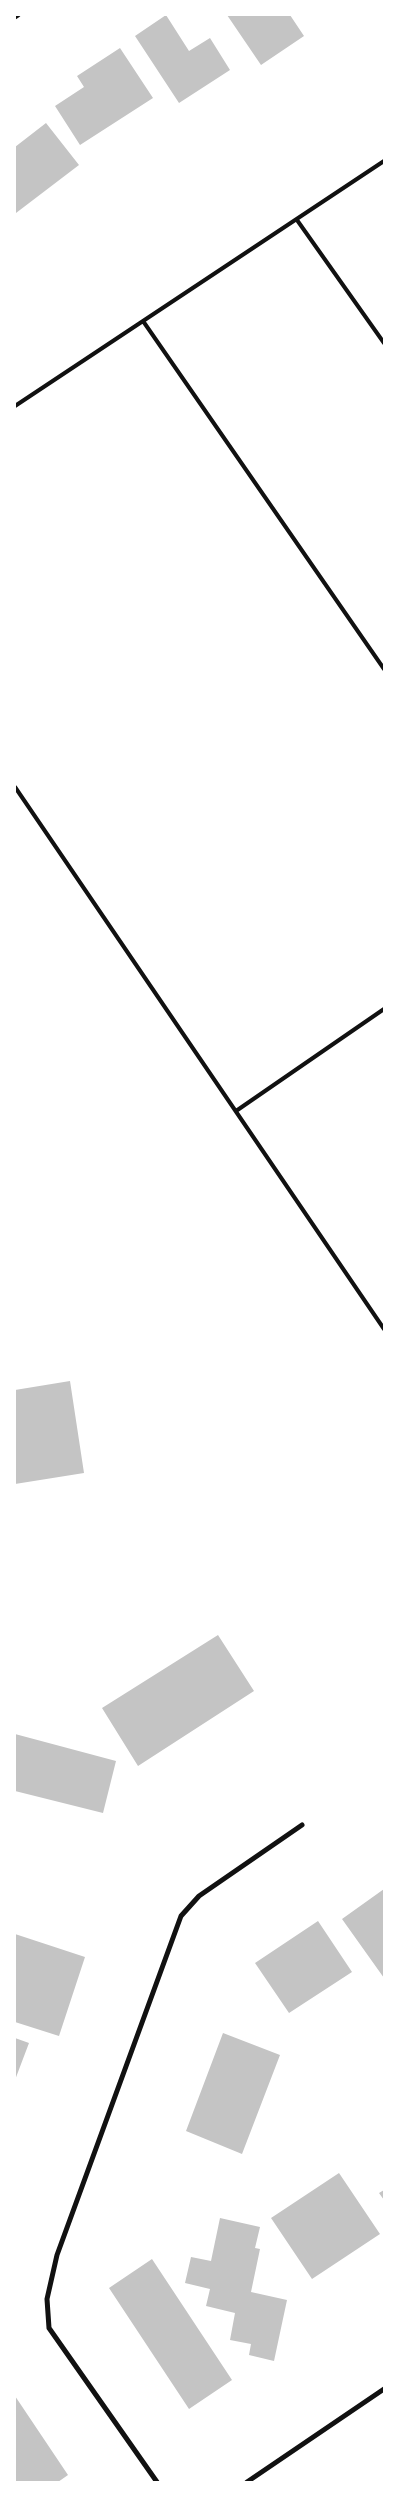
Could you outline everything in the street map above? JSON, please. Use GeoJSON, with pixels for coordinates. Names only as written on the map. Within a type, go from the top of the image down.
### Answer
{"type":"FeatureCollection","features":[{"type":"Feature","properties":{"kind":"street"},"geometry":{"type":"LineString","coordinates":[[157,2482],[49,2328],[47,2299],[57,2255],[181,1916],[200,1896],[302,1825]]}},
{"type":"Feature","properties":{"kind":"street"},"geometry":{"type":"LineString","coordinates":[[247,2482],[384,2389]]}},
{"type":"Feature","properties":{"kind":"lane"},"geometry":{"type":"LineString","coordinates":[[15,406],[384,162]]}},
{"type":"Feature","properties":{"kind":"lane"},"geometry":{"type":"LineString","coordinates":[[296,220],[384,343]]}},
{"type":"Feature","properties":{"kind":"lane"},"geometry":{"type":"LineString","coordinates":[[143,321],[384,669]]}},
{"type":"Feature","properties":{"kind":"lane"},"geometry":{"type":"LineString","coordinates":[[15,787],[384,1329]]}},
{"type":"Feature","properties":{"kind":"lane"},"geometry":{"type":"LineString","coordinates":[[236,1112],[384,1009]]}},
{"type":"Feature","properties":{"kind":"building"},"geometry":{"type":"Polygon","coordinates":[[[166,15],[189,51],[210,38],[230,70],[179,103],[135,36],[166,15]]]}},
{"type":"Feature","properties":{"kind":"building"},"geometry":{"type":"Polygon","coordinates":[[[227,15],[290,15],[304,36],[261,65],[227,15]]]}},
{"type":"Feature","properties":{"kind":"building"},"geometry":{"type":"Polygon","coordinates":[[[120,48],[153,98],[80,145],[55,106],[84,87],[77,76],[120,48]]]}},
{"type":"Feature","properties":{"kind":"building"},"geometry":{"type":"Polygon","coordinates":[[[46,123],[79,165],[16,213],[15,147],[46,123]]]}},
{"type":"Feature","properties":{"kind":"building"},"geometry":{"type":"Polygon","coordinates":[[[70,1381],[84,1473],[15,1484],[15,1390],[70,1381]]]}},
{"type":"Feature","properties":{"kind":"building"},"geometry":{"type":"Polygon","coordinates":[[[218,1635],[254,1691],[138,1766],[102,1708],[218,1635]]]}},
{"type":"Feature","properties":{"kind":"building"},"geometry":{"type":"Polygon","coordinates":[[[15,1734],[116,1761],[103,1813],[15,1791],[15,1734]]]}},
{"type":"Feature","properties":{"kind":"building"},"geometry":{"type":"Polygon","coordinates":[[[384,1889],[384,1978],[342,1919],[384,1889]]]}},
{"type":"Feature","properties":{"kind":"building"},"geometry":{"type":"Polygon","coordinates":[[[318,1921],[352,1972],[289,2013],[255,1963],[318,1921]]]}},
{"type":"Feature","properties":{"kind":"building"},"geometry":{"type":"Polygon","coordinates":[[[15,1934],[85,1957],[59,2036],[15,2022],[15,1934]]]}},
{"type":"Feature","properties":{"kind":"building"},"geometry":{"type":"Polygon","coordinates":[[[223,2033],[280,2055],[242,2154],[186,2131],[223,2033]]]}},
{"type":"Feature","properties":{"kind":"building"},"geometry":{"type":"Polygon","coordinates":[[[15,2038],[29,2043],[15,2080],[15,2038]]]}},
{"type":"Feature","properties":{"kind":"building"},"geometry":{"type":"Polygon","coordinates":[[[339,2173],[380,2234],[312,2279],[271,2218],[339,2173]]]}},
{"type":"Feature","properties":{"kind":"building"},"geometry":{"type":"Polygon","coordinates":[[[384,2190],[384,2200],[379,2193],[384,2190]]]}},
{"type":"Feature","properties":{"kind":"building"},"geometry":{"type":"Polygon","coordinates":[[[220,2218],[260,2227],[255,2248],[260,2249],[251,2292],[287,2300],[274,2361],[249,2355],[251,2344],[230,2340],[235,2313],[206,2306],[210,2289],[185,2283],[191,2257],[211,2261],[220,2218]]]}},
{"type":"Feature","properties":{"kind":"building"},"geometry":{"type":"Polygon","coordinates":[[[152,2259],[232,2380],[189,2409],[109,2288],[152,2259]]]}},
{"type":"Feature","properties":{"kind":"building"},"geometry":{"type":"Polygon","coordinates":[[[15,2396],[68,2475],[58,2482],[15,2482],[15,2396]]]}}]}
